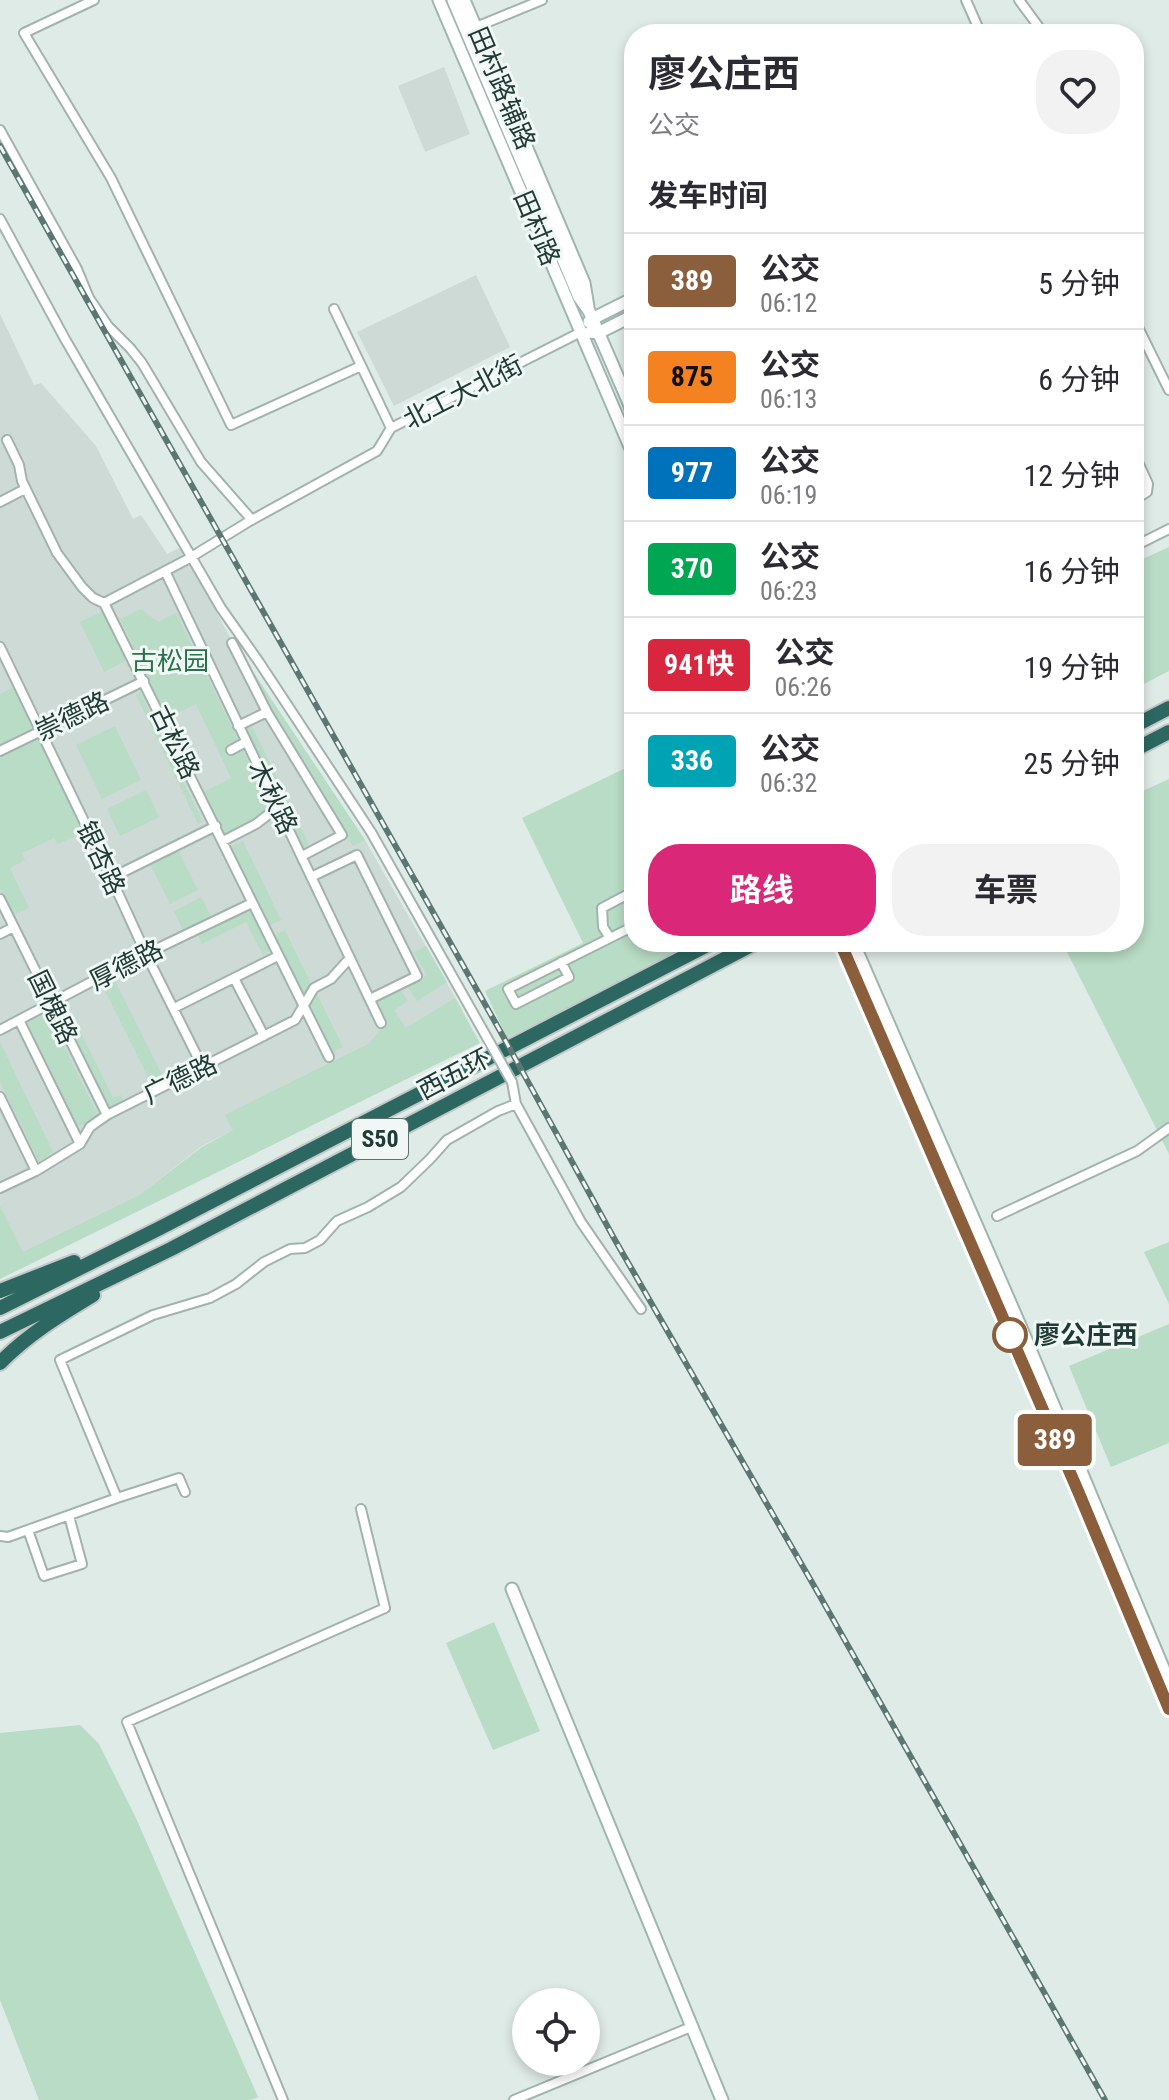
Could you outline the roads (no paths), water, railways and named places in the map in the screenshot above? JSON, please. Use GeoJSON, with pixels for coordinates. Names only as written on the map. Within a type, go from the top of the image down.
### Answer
{"type":"FeatureCollection","features":[{"type":"Feature","properties":{"kind":"highway"},"geometry":{"type":"LineString","coordinates":[[1144,721],[1169,708]]}},
{"type":"Feature","properties":{"kind":"highway"},"geometry":{"type":"LineString","coordinates":[[1144,745],[1169,732]]}},
{"type":"Feature","properties":{"kind":"highway","name":"西五环"},"geometry":{"type":"LineString","coordinates":[[0,1308],[694,952]]}},
{"type":"Feature","properties":{"kind":"highway","name":"西五环"},"geometry":{"type":"LineString","coordinates":[[0,1332],[171,1249],[738,952]]}},
{"type":"Feature","properties":{"kind":"highway"},"geometry":{"type":"LineString","coordinates":[[0,1291],[160,1228]]}},
{"type":"Feature","properties":{"kind":"highway"},"geometry":{"type":"LineString","coordinates":[[0,1363],[46,1324],[171,1249]]}},
{"type":"Feature","properties":{"kind":"main road","name":"田村路"},"geometry":{"type":"LineString","coordinates":[[439,0],[624,433]]}},
{"type":"Feature","properties":{"kind":"main road","name":"田村路"},"geometry":{"type":"LineString","coordinates":[[453,0],[579,297],[624,392]]}},
{"type":"Feature","properties":{"kind":"main road","name":"田村路辅路"},"geometry":{"type":"LineString","coordinates":[[464,0],[584,283],[590,315]]}},
{"type":"Feature","properties":{"kind":"main road"},"geometry":{"type":"LineString","coordinates":[[624,302],[590,315],[581,332],[598,333],[624,320]]}},
{"type":"Feature","properties":{"kind":"main road"},"geometry":{"type":"LineString","coordinates":[[846,952],[862,978],[1022,1330],[1169,1682]]}},
{"type":"Feature","properties":{"kind":"main road"},"geometry":{"type":"LineString","coordinates":[[856,952],[862,978],[1169,1708]]}},
{"type":"Feature","properties":{"kind":"main road"},"geometry":{"type":"LineString","coordinates":[[512,1589],[722,2100]]}},
{"type":"Feature","properties":{"kind":"street"},"geometry":{"type":"LineString","coordinates":[[94,0],[24,33],[111,178],[231,425],[361,366]]}},
{"type":"Feature","properties":{"kind":"street"},"geometry":{"type":"LineString","coordinates":[[476,27],[542,0]]}},
{"type":"Feature","properties":{"kind":"street"},"geometry":{"type":"LineString","coordinates":[[966,0],[977,24]]}},
{"type":"Feature","properties":{"kind":"street"},"geometry":{"type":"LineString","coordinates":[[1019,0],[1037,24]]}},
{"type":"Feature","properties":{"kind":"street"},"geometry":{"type":"LineString","coordinates":[[0,130],[101,317],[142,363],[201,462],[252,520]]}},
{"type":"Feature","properties":{"kind":"street"},"geometry":{"type":"LineString","coordinates":[[0,219],[189,558],[371,832],[512,1082],[516,1104],[581,1222],[641,1309]]}},
{"type":"Feature","properties":{"kind":"street"},"geometry":{"type":"LineString","coordinates":[[334,309],[391,428]]}},
{"type":"Feature","properties":{"kind":"street","name":"北工大北街"},"geometry":{"type":"LineString","coordinates":[[104,603],[377,451],[391,428],[581,332]]}},
{"type":"Feature","properties":{"kind":"street"},"geometry":{"type":"LineString","coordinates":[[1144,339],[1169,390]]}},
{"type":"Feature","properties":{"kind":"street","name":"古松路"},"geometry":{"type":"LineString","coordinates":[[7,440],[19,465],[25,489],[57,553],[82,587],[93,598],[104,603],[329,1057]]}},
{"type":"Feature","properties":{"kind":"street"},"geometry":{"type":"LineString","coordinates":[[1144,475],[1148,484],[1144,494]]}},
{"type":"Feature","properties":{"kind":"street"},"geometry":{"type":"LineString","coordinates":[[0,502],[25,489]]}},
{"type":"Feature","properties":{"kind":"street"},"geometry":{"type":"LineString","coordinates":[[1144,542],[1169,529]]}},
{"type":"Feature","properties":{"kind":"street","name":"木秋路"},"geometry":{"type":"LineString","coordinates":[[165,571],[381,1023]]}},
{"type":"Feature","properties":{"kind":"street"},"geometry":{"type":"LineString","coordinates":[[232,643],[267,712],[342,835],[302,856]]}},
{"type":"Feature","properties":{"kind":"street","name":"银杏路"},"geometry":{"type":"LineString","coordinates":[[0,647],[203,1068]]}},
{"type":"Feature","properties":{"kind":"street","name":"崇德路"},"geometry":{"type":"LineString","coordinates":[[0,751],[144,681]]}},
{"type":"Feature","properties":{"kind":"street"},"geometry":{"type":"LineString","coordinates":[[238,726],[267,712]]}},
{"type":"Feature","properties":{"kind":"street"},"geometry":{"type":"LineString","coordinates":[[231,750],[246,742]]}},
{"type":"Feature","properties":{"kind":"street"},"geometry":{"type":"LineString","coordinates":[[223,841],[256,824],[278,807]]}},
{"type":"Feature","properties":{"kind":"street"},"geometry":{"type":"LineString","coordinates":[[111,878],[216,826]]}},
{"type":"Feature","properties":{"kind":"street"},"geometry":{"type":"LineString","coordinates":[[311,877],[357,855],[417,976],[370,999]]}},
{"type":"Feature","properties":{"kind":"street"},"geometry":{"type":"LineString","coordinates":[[610,938],[603,927],[602,908],[624,896]]}},
{"type":"Feature","properties":{"kind":"street","name":"国槐路"},"geometry":{"type":"LineString","coordinates":[[0,899],[107,1115]]}},
{"type":"Feature","properties":{"kind":"street","name":"厚德路"},"geometry":{"type":"LineString","coordinates":[[0,1030],[252,903]]}},
{"type":"Feature","properties":{"kind":"street"},"geometry":{"type":"LineString","coordinates":[[0,934],[14,927]]}},
{"type":"Feature","properties":{"kind":"street"},"geometry":{"type":"LineString","coordinates":[[561,962],[569,977],[516,1004],[508,989],[561,962],[624,931]]}},
{"type":"Feature","properties":{"kind":"street"},"geometry":{"type":"LineString","coordinates":[[174,1008],[278,956]]}},
{"type":"Feature","properties":{"kind":"street","name":"广德路"},"geometry":{"type":"LineString","coordinates":[[0,1188],[36,1171],[80,1144],[90,1127],[107,1115],[295,1020],[314,988],[331,979],[350,958]]}},
{"type":"Feature","properties":{"kind":"street"},"geometry":{"type":"LineString","coordinates":[[234,978],[264,1036]]}},
{"type":"Feature","properties":{"kind":"street"},"geometry":{"type":"LineString","coordinates":[[19,1020],[80,1144]]}},
{"type":"Feature","properties":{"kind":"street"},"geometry":{"type":"LineString","coordinates":[[0,1097],[36,1171]]}},
{"type":"Feature","properties":{"kind":"street"},"geometry":{"type":"LineString","coordinates":[[117,1498],[60,1360],[153,1315],[210,1298],[236,1284],[264,1262],[290,1249],[305,1248],[320,1240],[337,1221],[401,1187],[447,1140],[516,1104]]}},
{"type":"Feature","properties":{"kind":"street"},"geometry":{"type":"LineString","coordinates":[[997,1216],[1137,1151],[1169,1128]]}},
{"type":"Feature","properties":{"kind":"street"},"geometry":{"type":"LineString","coordinates":[[0,1536],[8,1537],[179,1478],[185,1492]]}},
{"type":"Feature","properties":{"kind":"street"},"geometry":{"type":"LineString","coordinates":[[283,2100],[127,1722],[385,1608],[361,1509]]}},
{"type":"Feature","properties":{"kind":"street"},"geometry":{"type":"LineString","coordinates":[[28,1530],[44,1576],[82,1564],[69,1516]]}},
{"type":"Feature","properties":{"kind":"street"},"geometry":{"type":"LineString","coordinates":[[514,2100],[691,2027]]}},
{"type":"Feature","properties":{"kind":"railway"},"geometry":{"type":"LineString","coordinates":[[0,146],[615,1240],[1105,2100]]}},
{"type":"Feature","properties":{"kind":"place","name":"廖公庄西"},"geometry":{"type":"Point","coordinates":[1010,1335]}},
{"type":"Feature","properties":{"kind":"park label","name":"古松园"},"geometry":{"type":"Point","coordinates":[170,661]}}]}
